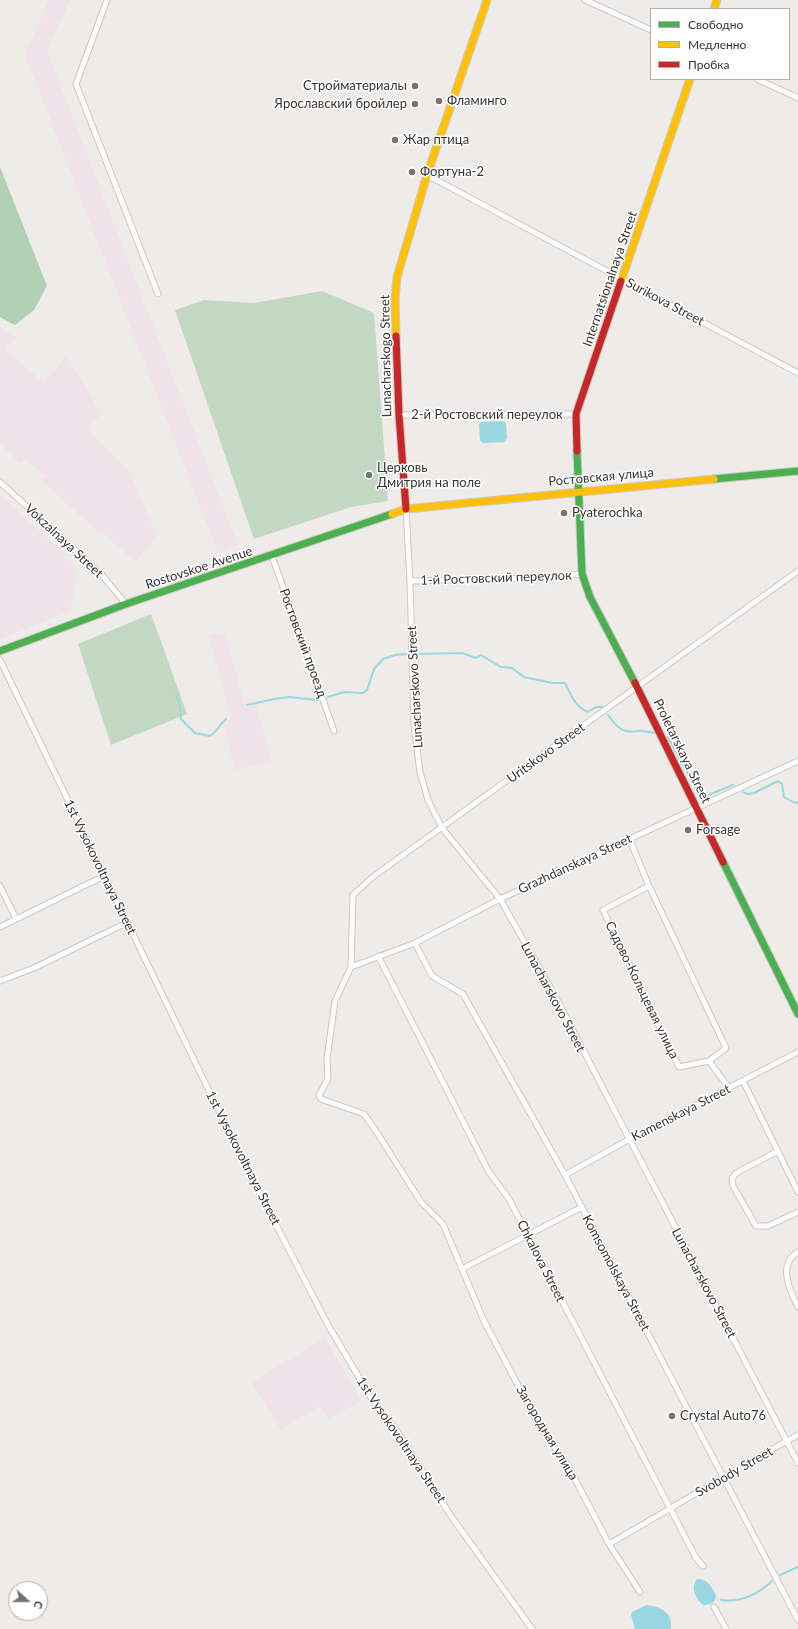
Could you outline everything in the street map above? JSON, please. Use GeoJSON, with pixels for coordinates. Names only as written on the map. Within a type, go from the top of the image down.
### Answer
{"type":"FeatureCollection","features":[{"type":"Feature","properties":{"kind":"main road","name":"Lunacharskogo Street"},"geometry":{"type":"LineString","coordinates":[[406,509],[399,415],[395,299],[397,277],[427,175],[487,0]]}},
{"type":"Feature","properties":{"kind":"main road","name":"Internatsionalnaya Street"},"geometry":{"type":"LineString","coordinates":[[578,491],[576,414],[623,280],[690,80]]}},
{"type":"Feature","properties":{"kind":"main road","name":"Ростовская улица"},"geometry":{"type":"LineString","coordinates":[[406,509],[578,491],[798,471]]}},
{"type":"Feature","properties":{"kind":"main road","name":"Proletarskaya Street"},"geometry":{"type":"LineString","coordinates":[[578,491],[582,574],[590,597],[638,688],[798,1014]]}},
{"type":"Feature","properties":{"kind":"main road","name":"Rostovskoe Avenue"},"geometry":{"type":"LineString","coordinates":[[0,651],[126,604],[272,556],[406,509]]}},
{"type":"Feature","properties":{"kind":"street"},"geometry":{"type":"LineString","coordinates":[[107,0],[76,84],[158,294]]}},
{"type":"Feature","properties":{"kind":"street"},"geometry":{"type":"LineString","coordinates":[[585,0],[650,30]]}},
{"type":"Feature","properties":{"kind":"street"},"geometry":{"type":"LineString","coordinates":[[759,80],[798,98]]}},
{"type":"Feature","properties":{"kind":"street","name":"Surikova Street"},"geometry":{"type":"LineString","coordinates":[[427,175],[798,373]]}},
{"type":"Feature","properties":{"kind":"street","name":"2-й Ростовский переулок"},"geometry":{"type":"LineString","coordinates":[[399,415],[576,414]]}},
{"type":"Feature","properties":{"kind":"street","name":"Vokzalnaya Street"},"geometry":{"type":"LineString","coordinates":[[0,482],[101,574],[126,604]]}},
{"type":"Feature","properties":{"kind":"street","name":"Lunacharskovo Street"},"geometry":{"type":"LineString","coordinates":[[406,509],[410,581],[414,725],[420,772],[428,800],[442,828],[500,899],[554,994],[628,1140],[798,1463]]}},
{"type":"Feature","properties":{"kind":"street","name":"Ростовский проезд"},"geometry":{"type":"LineString","coordinates":[[272,556],[334,731]]}},
{"type":"Feature","properties":{"kind":"street","name":"Uritskovo Street"},"geometry":{"type":"LineString","coordinates":[[351,967],[353,895],[374,876],[638,688],[798,571]]}},
{"type":"Feature","properties":{"kind":"street","name":"1-й Ростовский переулок"},"geometry":{"type":"LineString","coordinates":[[410,581],[537,578],[582,574]]}},
{"type":"Feature","properties":{"kind":"street","name":"1st Vysokovoltnaya Street"},"geometry":{"type":"LineString","coordinates":[[0,660],[126,923],[246,1167],[328,1325],[373,1401],[399,1434],[451,1516],[532,1629]]}},
{"type":"Feature","properties":{"kind":"street","name":"Grazhdanskaya Street"},"geometry":{"type":"LineString","coordinates":[[351,967],[415,943],[500,899],[798,761]]}},
{"type":"Feature","properties":{"kind":"street","name":"Садово-Кольцевая улица"},"geometry":{"type":"LineString","coordinates":[[629,838],[649,886],[726,1048],[709,1061],[680,1067],[603,910],[649,886]]}},
{"type":"Feature","properties":{"kind":"street"},"geometry":{"type":"LineString","coordinates":[[0,927],[104,876]]}},
{"type":"Feature","properties":{"kind":"street"},"geometry":{"type":"LineString","coordinates":[[0,886],[16,919]]}},
{"type":"Feature","properties":{"kind":"street"},"geometry":{"type":"LineString","coordinates":[[0,981],[34,968],[126,923]]}},
{"type":"Feature","properties":{"kind":"street","name":"Komsomolskaya Street"},"geometry":{"type":"LineString","coordinates":[[415,943],[432,976],[463,994],[565,1175],[798,1620]]}},
{"type":"Feature","properties":{"kind":"street","name":"Chkalova Street"},"geometry":{"type":"LineString","coordinates":[[378,956],[489,1172],[509,1199],[670,1509],[696,1558],[703,1566]]}},
{"type":"Feature","properties":{"kind":"street","name":"Загородная улица"},"geometry":{"type":"LineString","coordinates":[[351,967],[335,1001],[327,1059],[328,1079],[319,1095],[321,1099],[364,1114],[420,1202],[443,1224],[492,1336],[540,1427],[568,1466],[609,1544],[640,1592]]}},
{"type":"Feature","properties":{"kind":"street","name":"Kamenskaya Street"},"geometry":{"type":"LineString","coordinates":[[565,1175],[628,1140],[798,1052]]}},
{"type":"Feature","properties":{"kind":"street"},"geometry":{"type":"LineString","coordinates":[[709,1061],[729,1088]]}},
{"type":"Feature","properties":{"kind":"street"},"geometry":{"type":"LineString","coordinates":[[743,1081],[798,1192]]}},
{"type":"Feature","properties":{"kind":"street"},"geometry":{"type":"LineString","coordinates":[[778,1150],[736,1172],[732,1179],[733,1186],[756,1226],[768,1226],[798,1212]]}},
{"type":"Feature","properties":{"kind":"street"},"geometry":{"type":"LineString","coordinates":[[462,1269],[582,1207]]}},
{"type":"Feature","properties":{"kind":"street"},"geometry":{"type":"LineString","coordinates":[[798,1252],[790,1259],[787,1281],[798,1307]]}},
{"type":"Feature","properties":{"kind":"street","name":"Svobody Street"},"geometry":{"type":"LineString","coordinates":[[609,1544],[722,1477],[798,1435]]}},
{"type":"Feature","properties":{"kind":"street"},"geometry":{"type":"LineString","coordinates":[[714,1607],[726,1629]]}},
{"type":"Feature","properties":{"kind":"shaded area"},"geometry":{"type":"Polygon","coordinates":[[[49,0],[70,0],[47,51],[238,545],[218,553],[25,54],[49,0]]]}},
{"type":"Feature","properties":{"kind":"shaded area"},"geometry":{"type":"Polygon","coordinates":[[[0,327],[17,337],[5,349],[44,383],[67,356],[101,414],[87,429],[130,473],[157,536],[135,562],[100,530],[98,532],[42,481],[46,476],[26,459],[21,464],[0,444],[0,327]]]}},
{"type":"Feature","properties":{"kind":"shaded area"},"geometry":{"type":"Polygon","coordinates":[[[0,495],[68,557],[77,573],[70,611],[0,639],[0,495]]]}},
{"type":"Feature","properties":{"kind":"shaded area"},"geometry":{"type":"Polygon","coordinates":[[[225,632],[245,707],[256,704],[271,760],[235,770],[223,722],[231,719],[209,636],[225,632]]]}},
{"type":"Feature","properties":{"kind":"shaded area"},"geometry":{"type":"Polygon","coordinates":[[[325,1338],[361,1400],[329,1420],[320,1406],[281,1430],[251,1382],[325,1338]]]}},
{"type":"Feature","properties":{"kind":"green space"},"geometry":{"type":"Polygon","coordinates":[[[0,167],[47,286],[34,310],[15,325],[0,317],[0,167]]]}},
{"type":"Feature","properties":{"kind":"green space"},"geometry":{"type":"Polygon","coordinates":[[[322,291],[374,313],[388,501],[351,507],[254,539],[175,310],[204,300],[254,303],[322,291]]]}},
{"type":"Feature","properties":{"kind":"green space"},"geometry":{"type":"Polygon","coordinates":[[[151,614],[187,714],[111,745],[78,644],[151,614]]]}},
{"type":"Feature","properties":{"kind":"water"},"geometry":{"type":"Polygon","coordinates":[[[503,421],[506,423],[507,438],[504,442],[483,443],[480,440],[479,424],[481,422],[503,421]]]}},
{"type":"Feature","properties":{"kind":"water"},"geometry":{"type":"Polygon","coordinates":[[[697,1579],[707,1582],[716,1595],[715,1600],[712,1603],[703,1605],[698,1600],[694,1590],[697,1579]]]}},
{"type":"Feature","properties":{"kind":"water"},"geometry":{"type":"Polygon","coordinates":[[[647,1605],[657,1607],[668,1614],[671,1629],[635,1629],[631,1615],[632,1612],[647,1605]]]}},
{"type":"Feature","properties":{"kind":"waterway"},"geometry":{"type":"LineString","coordinates":[[418,654],[462,653],[476,658],[481,655],[501,667],[512,668],[524,677],[553,683],[565,683],[571,696],[577,704],[588,712],[596,707],[602,707]]}},
{"type":"Feature","properties":{"kind":"waterway"},"geometry":{"type":"LineString","coordinates":[[328,697],[344,692],[363,693],[367,690],[374,669],[383,659],[395,655],[407,654]]}},
{"type":"Feature","properties":{"kind":"waterway"},"geometry":{"type":"LineString","coordinates":[[176,695],[180,706],[181,719],[195,733],[210,736],[226,719]]}},
{"type":"Feature","properties":{"kind":"waterway"},"geometry":{"type":"LineString","coordinates":[[247,705],[289,697],[318,700]]}},
{"type":"Feature","properties":{"kind":"waterway"},"geometry":{"type":"LineString","coordinates":[[608,715],[614,723],[625,731],[646,731],[654,733]]}},
{"type":"Feature","properties":{"kind":"waterway"},"geometry":{"type":"LineString","coordinates":[[668,737],[701,798],[733,785]]}},
{"type":"Feature","properties":{"kind":"waterway"},"geometry":{"type":"LineString","coordinates":[[743,792],[747,794],[754,793],[778,781],[782,784],[784,797],[798,803]]}},
{"type":"Feature","properties":{"kind":"waterway"},"geometry":{"type":"LineString","coordinates":[[780,1575],[798,1567]]}},
{"type":"Feature","properties":{"kind":"waterway"},"geometry":{"type":"LineString","coordinates":[[721,1600],[728,1601],[742,1599],[755,1594],[772,1581]]}},
{"type":"Feature","properties":{"kind":"traffic: fast"},"geometry":{"type":"LineString","coordinates":[[577,451],[582,574],[590,597],[635,683]]}},
{"type":"Feature","properties":{"kind":"traffic: fast"},"geometry":{"type":"LineString","coordinates":[[714,479],[798,471]]}},
{"type":"Feature","properties":{"kind":"traffic: fast"},"geometry":{"type":"LineString","coordinates":[[0,651],[126,604],[392,514]]}},
{"type":"Feature","properties":{"kind":"traffic: fast"},"geometry":{"type":"LineString","coordinates":[[723,862],[798,1014]]}},
{"type":"Feature","properties":{"kind":"traffic: slow"},"geometry":{"type":"LineString","coordinates":[[396,336],[395,299],[397,277],[427,175],[487,0]]}},
{"type":"Feature","properties":{"kind":"traffic: slow"},"geometry":{"type":"LineString","coordinates":[[714,8],[717,0]]}},
{"type":"Feature","properties":{"kind":"traffic: slow"},"geometry":{"type":"LineString","coordinates":[[621,281],[690,80]]}},
{"type":"Feature","properties":{"kind":"traffic: slow"},"geometry":{"type":"LineString","coordinates":[[392,514],[406,509],[714,479]]}},
{"type":"Feature","properties":{"kind":"traffic: jam"},"geometry":{"type":"LineString","coordinates":[[577,451],[576,414],[621,281]]}},
{"type":"Feature","properties":{"kind":"traffic: jam"},"geometry":{"type":"LineString","coordinates":[[396,336],[399,415],[406,509]]}},
{"type":"Feature","properties":{"kind":"traffic: jam"},"geometry":{"type":"LineString","coordinates":[[635,683],[723,862]]}},
{"type":"Feature","properties":{"kind":"place","name":"Стройматериалы"},"geometry":{"type":"Point","coordinates":[415,86]}},
{"type":"Feature","properties":{"kind":"place","name":"Фламинго"},"geometry":{"type":"Point","coordinates":[439,101]}},
{"type":"Feature","properties":{"kind":"place","name":"Ярославский бройлер"},"geometry":{"type":"Point","coordinates":[415,104]}},
{"type":"Feature","properties":{"kind":"place","name":"Жар птица"},"geometry":{"type":"Point","coordinates":[395,140]}},
{"type":"Feature","properties":{"kind":"place","name":"Фортуна-2"},"geometry":{"type":"Point","coordinates":[412,172]}},
{"type":"Feature","properties":{"kind":"place","name":"Церковь Дмитрия на поле"},"geometry":{"type":"Point","coordinates":[369,475]}},
{"type":"Feature","properties":{"kind":"place","name":"Pyaterochka"},"geometry":{"type":"Point","coordinates":[564,513]}},
{"type":"Feature","properties":{"kind":"place","name":"Forsage"},"geometry":{"type":"Point","coordinates":[688,830]}},
{"type":"Feature","properties":{"kind":"place","name":"Crystal Auto76"},"geometry":{"type":"Point","coordinates":[672,1416]}}]}
